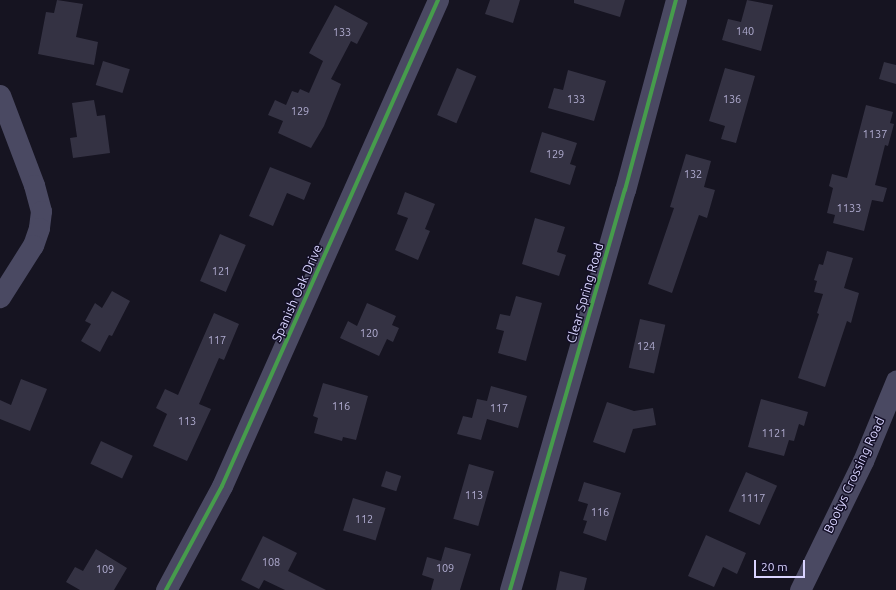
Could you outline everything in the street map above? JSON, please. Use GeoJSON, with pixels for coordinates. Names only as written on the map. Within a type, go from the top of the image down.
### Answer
{"type":"FeatureCollection","features":[{"type":"Feature","properties":{"kind":"street","name":"Spanish Oak Drive"},"geometry":{"type":"LineString","coordinates":[[166,590],[222,486],[438,0]]}},
{"type":"Feature","properties":{"kind":"street","name":"Clear Spring Road"},"geometry":{"type":"LineString","coordinates":[[510,590],[623,198],[676,0]]}},
{"type":"Feature","properties":{"kind":"street"},"geometry":{"type":"LineString","coordinates":[[0,95],[34,185],[41,211],[40,228],[33,245],[0,297]]}},
{"type":"Feature","properties":{"kind":"street","name":"Bootys Crossing Road"},"geometry":{"type":"LineString","coordinates":[[800,590],[863,461],[896,381]]}},
{"type":"Feature","properties":{"kind":"building"},"geometry":{"type":"Polygon","coordinates":[[[57,0],[83,4],[76,37],[98,42],[94,65],[38,54],[46,12],[54,13],[57,0]]]}},
{"type":"Feature","properties":{"kind":"building"},"geometry":{"type":"Polygon","coordinates":[[[490,0],[520,0],[513,23],[485,14],[490,0]]]}},
{"type":"Feature","properties":{"kind":"building"},"geometry":{"type":"Polygon","coordinates":[[[574,0],[625,0],[620,17],[574,3],[574,0]]]}},
{"type":"Feature","properties":{"kind":"building"},"geometry":{"type":"Polygon","coordinates":[[[747,0],[773,5],[761,51],[722,40],[728,19],[741,22],[747,0]]]}},
{"type":"Feature","properties":{"kind":"building"},"geometry":{"type":"Polygon","coordinates":[[[335,5],[368,23],[357,44],[351,41],[331,79],[341,84],[324,126],[311,148],[278,133],[283,121],[268,115],[275,100],[286,105],[292,91],[298,93],[300,89],[309,93],[323,61],[309,53],[335,5]]]}},
{"type":"Feature","properties":{"kind":"building"},"geometry":{"type":"Polygon","coordinates":[[[103,61],[130,69],[122,93],[96,85],[103,61]]]}},
{"type":"Feature","properties":{"kind":"building"},"geometry":{"type":"Polygon","coordinates":[[[884,62],[896,65],[896,84],[879,79],[884,62]]]}},
{"type":"Feature","properties":{"kind":"building"},"geometry":{"type":"Polygon","coordinates":[[[457,68],[476,76],[456,123],[437,115],[457,68]]]}},
{"type":"Feature","properties":{"kind":"building"},"geometry":{"type":"Polygon","coordinates":[[[725,68],[755,76],[736,143],[721,139],[725,126],[709,121],[725,68]]]}},
{"type":"Feature","properties":{"kind":"building"},"geometry":{"type":"Polygon","coordinates":[[[568,70],[606,81],[594,121],[548,108],[554,88],[563,90],[568,70]]]}},
{"type":"Feature","properties":{"kind":"building"},"geometry":{"type":"Polygon","coordinates":[[[94,100],[97,116],[105,115],[110,153],[73,158],[70,138],[77,137],[72,103],[94,100]]]}},
{"type":"Feature","properties":{"kind":"building"},"geometry":{"type":"Polygon","coordinates":[[[866,105],[893,112],[890,123],[894,124],[888,146],[885,145],[875,185],[887,188],[883,202],[872,200],[864,231],[833,223],[835,215],[827,213],[833,188],[829,186],[832,174],[847,178],[866,105]]]}},
{"type":"Feature","properties":{"kind":"building"},"geometry":{"type":"Polygon","coordinates":[[[542,132],[577,143],[570,164],[576,166],[570,185],[530,172],[542,132]]]}},
{"type":"Feature","properties":{"kind":"building"},"geometry":{"type":"Polygon","coordinates":[[[686,154],[711,161],[704,187],[715,190],[707,218],[699,215],[672,293],[648,284],[674,208],[670,207],[686,154]]]}},
{"type":"Feature","properties":{"kind":"building"},"geometry":{"type":"Polygon","coordinates":[[[270,167],[311,183],[304,200],[287,193],[273,226],[249,216],[270,167]]]}},
{"type":"Feature","properties":{"kind":"building"},"geometry":{"type":"Polygon","coordinates":[[[405,192],[435,204],[425,229],[430,231],[418,260],[395,250],[408,218],[397,214],[405,192]]]}},
{"type":"Feature","properties":{"kind":"building"},"geometry":{"type":"Polygon","coordinates":[[[535,218],[565,227],[557,252],[566,255],[559,276],[522,264],[535,218]]]}},
{"type":"Feature","properties":{"kind":"building"},"geometry":{"type":"Polygon","coordinates":[[[220,234],[246,245],[226,292],[200,281],[220,234]]]}},
{"type":"Feature","properties":{"kind":"building"},"geometry":{"type":"Polygon","coordinates":[[[827,251],[853,258],[844,288],[859,293],[851,323],[847,321],[825,387],[798,378],[819,314],[817,313],[823,294],[814,292],[817,281],[814,280],[819,264],[823,265],[827,251]]]}},
{"type":"Feature","properties":{"kind":"building"},"geometry":{"type":"Polygon","coordinates":[[[112,291],[130,301],[112,336],[109,335],[100,352],[81,341],[91,324],[85,321],[95,303],[102,308],[112,291]]]}},
{"type":"Feature","properties":{"kind":"building"},"geometry":{"type":"Polygon","coordinates":[[[516,296],[542,303],[526,361],[498,353],[504,331],[496,329],[500,314],[510,316],[516,296]]]}},
{"type":"Feature","properties":{"kind":"building"},"geometry":{"type":"Polygon","coordinates":[[[367,303],[396,316],[392,325],[399,328],[393,342],[387,339],[379,356],[340,338],[348,321],[357,326],[367,303]]]}},
{"type":"Feature","properties":{"kind":"building"},"geometry":{"type":"Polygon","coordinates":[[[214,313],[239,324],[224,360],[219,358],[199,404],[211,409],[187,461],[153,446],[167,414],[156,408],[165,389],[178,395],[214,313]]]}},
{"type":"Feature","properties":{"kind":"building"},"geometry":{"type":"Polygon","coordinates":[[[640,319],[665,325],[654,374],[629,368],[640,319]]]}},
{"type":"Feature","properties":{"kind":"building"},"geometry":{"type":"Polygon","coordinates":[[[21,379],[47,389],[30,431],[0,419],[0,400],[11,405],[21,379]]]}},
{"type":"Feature","properties":{"kind":"building"},"geometry":{"type":"Polygon","coordinates":[[[323,383],[368,396],[356,440],[343,437],[342,441],[314,433],[318,418],[313,416],[323,383]]]}},
{"type":"Feature","properties":{"kind":"building"},"geometry":{"type":"Polygon","coordinates":[[[491,386],[527,396],[518,428],[487,419],[481,440],[457,434],[463,416],[472,418],[477,399],[487,401],[491,386]]]}},
{"type":"Feature","properties":{"kind":"building"},"geometry":{"type":"Polygon","coordinates":[[[761,399],[808,412],[804,426],[799,424],[794,441],[789,440],[784,456],[748,447],[761,399]]]}},
{"type":"Feature","properties":{"kind":"building"},"geometry":{"type":"Polygon","coordinates":[[[607,402],[634,411],[653,408],[656,425],[633,429],[625,453],[593,442],[607,402]]]}},
{"type":"Feature","properties":{"kind":"building"},"geometry":{"type":"Polygon","coordinates":[[[101,441],[133,456],[122,478],[90,464],[101,441]]]}},
{"type":"Feature","properties":{"kind":"building"},"geometry":{"type":"Polygon","coordinates":[[[469,464],[494,471],[478,526],[453,519],[469,464]]]}},
{"type":"Feature","properties":{"kind":"building"},"geometry":{"type":"Polygon","coordinates":[[[386,471],[401,476],[396,491],[381,486],[386,471]]]}},
{"type":"Feature","properties":{"kind":"building"},"geometry":{"type":"Polygon","coordinates":[[[746,472],[777,486],[760,525],[729,511],[746,472]]]}},
{"type":"Feature","properties":{"kind":"building"},"geometry":{"type":"Polygon","coordinates":[[[584,482],[621,493],[606,541],[583,533],[587,521],[583,520],[588,504],[578,501],[584,482]]]}},
{"type":"Feature","properties":{"kind":"building"},"geometry":{"type":"Polygon","coordinates":[[[353,498],[386,508],[376,540],[343,531],[353,498]]]}},
{"type":"Feature","properties":{"kind":"building"},"geometry":{"type":"Polygon","coordinates":[[[706,535],[746,553],[737,574],[723,567],[714,587],[688,576],[706,535]]]}},
{"type":"Feature","properties":{"kind":"building"},"geometry":{"type":"Polygon","coordinates":[[[263,536],[297,553],[288,571],[326,590],[285,590],[264,580],[259,589],[241,580],[263,536]]]}},
{"type":"Feature","properties":{"kind":"building"},"geometry":{"type":"Polygon","coordinates":[[[445,547],[471,554],[460,590],[431,590],[434,579],[422,575],[427,557],[441,561],[445,547]]]}},
{"type":"Feature","properties":{"kind":"building"},"geometry":{"type":"Polygon","coordinates":[[[96,549],[127,568],[114,590],[80,590],[66,582],[75,567],[83,571],[96,549]]]}},
{"type":"Feature","properties":{"kind":"building"},"geometry":{"type":"Polygon","coordinates":[[[560,571],[587,578],[584,590],[556,590],[560,571]]]}},
{"type":"Feature","properties":{"kind":"cycle path"},"geometry":{"type":"LineString","coordinates":[[166,590],[222,486],[438,0]]}},
{"type":"Feature","properties":{"kind":"cycle path"},"geometry":{"type":"LineString","coordinates":[[510,590],[625,190],[676,0]]}}]}
